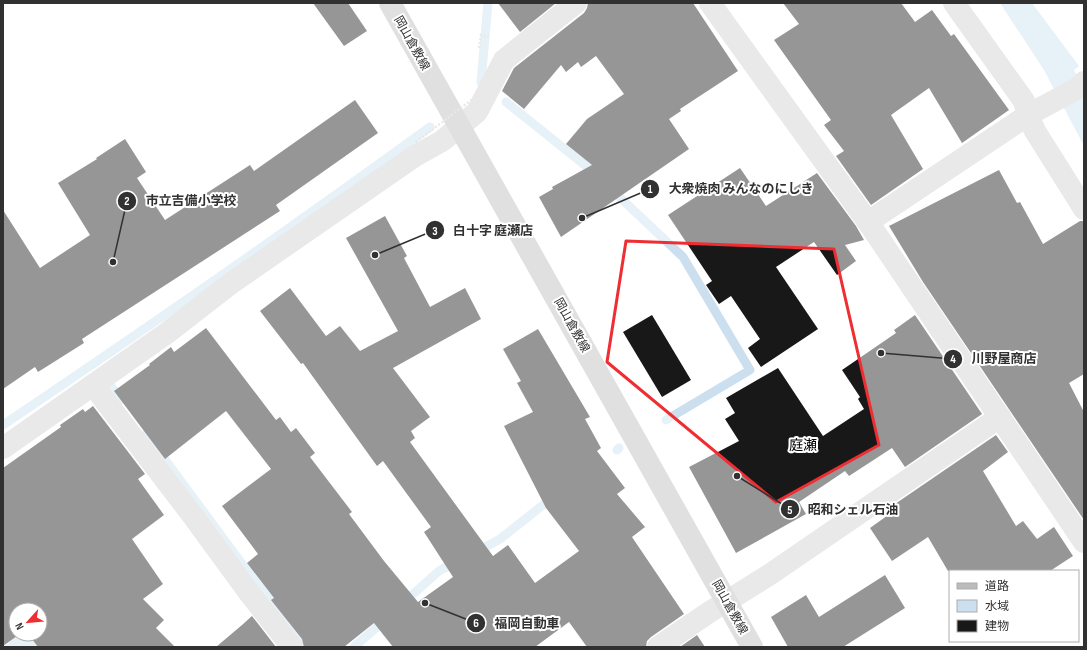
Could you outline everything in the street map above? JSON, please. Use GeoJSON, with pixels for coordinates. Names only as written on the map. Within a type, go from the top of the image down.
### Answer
{"type":"FeatureCollection","features":[{"type":"Feature","properties":{"kind":"main road","name":"岡山倉敷線"},"geometry":{"type":"LineString","coordinates":[[390,3],[752,647]]}},
{"type":"Feature","properties":{"kind":"street"},"geometry":{"type":"LineString","coordinates":[[3,448],[167,333],[230,284],[415,156],[442,141],[477,112],[504,60],[576,3]]}},
{"type":"Feature","properties":{"kind":"street"},"geometry":{"type":"LineString","coordinates":[[710,3],[868,222],[1000,417],[1082,534]]}},
{"type":"Feature","properties":{"kind":"street"},"geometry":{"type":"LineString","coordinates":[[954,3],[1024,102],[1028,116],[1035,131],[1084,209]]}},
{"type":"Feature","properties":{"kind":"street"},"geometry":{"type":"LineString","coordinates":[[868,222],[1028,116],[1081,85]]}},
{"type":"Feature","properties":{"kind":"street"},"geometry":{"type":"LineString","coordinates":[[100,380],[188,509],[250,594],[292,647]]}},
{"type":"Feature","properties":{"kind":"street"},"geometry":{"type":"LineString","coordinates":[[658,647],[769,575],[1000,417]]}},
{"type":"Feature","properties":{"kind":"path"},"geometry":{"type":"LineString","coordinates":[[416,142],[482,92],[483,88]]}},
{"type":"Feature","properties":{"kind":"highlighted area"},"geometry":{"type":"Polygon","coordinates":[[[626,241],[834,249],[879,445],[776,502],[607,362],[626,241]]]}},
{"type":"Feature","properties":{"kind":"water"},"geometry":{"type":"Polygon","coordinates":[[[1000,3],[1032,3],[1079,66],[1074,70],[1083,98],[1084,146],[1044,70],[1000,3]]]}},
{"type":"Feature","properties":{"kind":"water"},"geometry":{"type":"Polygon","coordinates":[[[10,642],[34,642],[38,647],[3,647],[10,642]]]}},
{"type":"Feature","properties":{"kind":"building"},"geometry":{"type":"Polygon","coordinates":[[[313,3],[348,3],[367,31],[344,46],[313,3]]]}},
{"type":"Feature","properties":{"kind":"building"},"geometry":{"type":"Polygon","coordinates":[[[498,3],[556,3],[520,32],[498,3]]]}},
{"type":"Feature","properties":{"kind":"building"},"geometry":{"type":"Polygon","coordinates":[[[588,3],[693,3],[738,71],[680,109],[681,111],[669,119],[689,149],[561,237],[539,197],[553,189],[552,187],[592,165],[566,144],[587,119],[624,94],[596,56],[581,67],[578,62],[566,72],[561,65],[524,109],[502,91],[514,68],[584,13],[588,3]]]}},
{"type":"Feature","properties":{"kind":"building"},"geometry":{"type":"Polygon","coordinates":[[[783,3],[901,3],[915,22],[932,10],[951,36],[954,34],[1009,110],[962,143],[929,88],[891,115],[923,169],[871,205],[836,156],[844,151],[824,125],[831,120],[774,40],[799,24],[783,3]]]}},
{"type":"Feature","properties":{"kind":"building"},"geometry":{"type":"Polygon","coordinates":[[[355,100],[378,133],[276,205],[280,211],[82,339],[84,343],[38,372],[35,367],[3,389],[3,210],[40,268],[90,235],[58,183],[97,159],[96,158],[125,139],[146,172],[137,178],[165,220],[250,165],[254,171],[355,100]]]}},
{"type":"Feature","properties":{"kind":"building"},"geometry":{"type":"Polygon","coordinates":[[[740,168],[766,206],[817,173],[856,226],[864,240],[845,245],[856,261],[837,275],[814,242],[776,267],[818,329],[761,367],[748,348],[760,339],[731,296],[719,304],[706,285],[712,281],[668,215],[740,168]]]}},
{"type":"Feature","properties":{"kind":"building"},"geometry":{"type":"Polygon","coordinates":[[[999,170],[1017,203],[1020,202],[1043,244],[1080,221],[1084,221],[1084,374],[1069,383],[1084,412],[1084,520],[923,282],[889,226],[999,170]]]}},
{"type":"Feature","properties":{"kind":"building"},"geometry":{"type":"Polygon","coordinates":[[[385,216],[407,256],[404,258],[430,307],[465,288],[481,319],[393,368],[430,417],[411,431],[415,438],[410,442],[493,556],[508,545],[535,583],[579,551],[546,508],[504,426],[533,412],[517,383],[521,381],[503,349],[538,329],[590,417],[585,419],[601,448],[597,451],[625,488],[617,494],[645,527],[632,537],[684,614],[651,637],[647,641],[646,647],[587,647],[569,622],[535,647],[393,647],[374,623],[344,647],[304,647],[302,639],[271,600],[274,598],[247,563],[258,554],[222,506],[271,469],[226,411],[165,459],[114,391],[150,365],[149,364],[171,347],[174,352],[206,328],[276,420],[280,417],[291,432],[296,428],[315,453],[310,457],[352,512],[349,514],[384,561],[418,602],[453,577],[424,532],[431,527],[383,461],[377,466],[303,363],[301,364],[260,311],[290,288],[326,336],[340,326],[360,351],[398,331],[346,238],[385,216]]]}},
{"type":"Feature","properties":{"kind":"building"},"geometry":{"type":"Polygon","coordinates":[[[652,315],[691,380],[662,397],[623,332],[652,315]]]}},
{"type":"Feature","properties":{"kind":"building"},"geometry":{"type":"Polygon","coordinates":[[[915,315],[982,414],[905,467],[892,448],[849,476],[845,471],[799,502],[806,514],[736,553],[689,467],[739,441],[725,419],[735,413],[726,398],[778,368],[823,436],[864,409],[858,399],[860,397],[842,370],[896,333],[894,330],[915,315]]]}},
{"type":"Feature","properties":{"kind":"building"},"geometry":{"type":"Polygon","coordinates":[[[93,406],[145,474],[138,479],[164,515],[132,539],[163,584],[143,599],[164,620],[156,628],[175,647],[38,647],[34,642],[48,642],[48,602],[8,602],[9,642],[3,646],[3,468],[61,427],[60,425],[83,409],[85,412],[93,406]]]}},
{"type":"Feature","properties":{"kind":"building"},"geometry":{"type":"Polygon","coordinates":[[[996,435],[1008,452],[983,471],[1016,526],[1023,521],[1037,539],[1054,527],[1073,556],[1052,570],[948,571],[928,537],[892,561],[870,528],[898,508],[895,504],[996,435]]]}},
{"type":"Feature","properties":{"kind":"building"},"geometry":{"type":"Polygon","coordinates":[[[885,575],[905,608],[843,647],[788,647],[771,617],[806,595],[819,617],[885,575]]]}},
{"type":"Feature","properties":{"kind":"building"},"geometry":{"type":"Polygon","coordinates":[[[252,616],[276,647],[216,647],[242,625],[252,616]]]}},
{"type":"Feature","properties":{"kind":"building"},"geometry":{"type":"Polygon","coordinates":[[[697,635],[705,647],[680,647],[697,635]]]}},
{"type":"Feature","properties":{"kind":"waterway"},"geometry":{"type":"LineString","coordinates":[[483,83],[481,82],[488,3]]}},
{"type":"Feature","properties":{"kind":"waterway"},"geometry":{"type":"LineString","coordinates":[[506,102],[596,174]]}},
{"type":"Feature","properties":{"kind":"waterway"},"geometry":{"type":"LineString","coordinates":[[3,425],[218,278],[430,127]]}},
{"type":"Feature","properties":{"kind":"waterway"},"geometry":{"type":"LineString","coordinates":[[611,189],[683,257],[750,370],[666,420]]}},
{"type":"Feature","properties":{"kind":"waterway"},"geometry":{"type":"LineString","coordinates":[[104,376],[121,400]]}},
{"type":"Feature","properties":{"kind":"waterway"},"geometry":{"type":"LineString","coordinates":[[146,434],[248,572],[306,647]]}},
{"type":"Feature","properties":{"kind":"waterway"},"geometry":{"type":"LineString","coordinates":[[476,552],[500,539],[553,497]]}},
{"type":"Feature","properties":{"kind":"waterway"},"geometry":{"type":"LineString","coordinates":[[403,603],[439,571],[457,561]]}},
{"type":"Feature","properties":{"kind":"waterway"},"geometry":{"type":"LineString","coordinates":[[354,647],[386,619]]}},
{"type":"Feature","properties":{"kind":"place","name":"大衆焼肉 みんなのにしき"},"geometry":{"type":"Point","coordinates":[582,218]}},
{"type":"Feature","properties":{"kind":"place","name":"白十字 庭瀬店"},"geometry":{"type":"Point","coordinates":[375,255]}},
{"type":"Feature","properties":{"kind":"place","name":"市立吉備小学校"},"geometry":{"type":"Point","coordinates":[113,262]}},
{"type":"Feature","properties":{"kind":"place","name":"川野屋商店"},"geometry":{"type":"Point","coordinates":[881,353]}},
{"type":"Feature","properties":{"kind":"place","name":"昭和シェル石油"},"geometry":{"type":"Point","coordinates":[737,476]}},
{"type":"Feature","properties":{"kind":"place","name":"福岡自動車"},"geometry":{"type":"Point","coordinates":[425,603]}},
{"type":"Feature","properties":{"kind":"district","name":"庭瀬"},"geometry":{"type":"Point","coordinates":[803,445]}}]}
